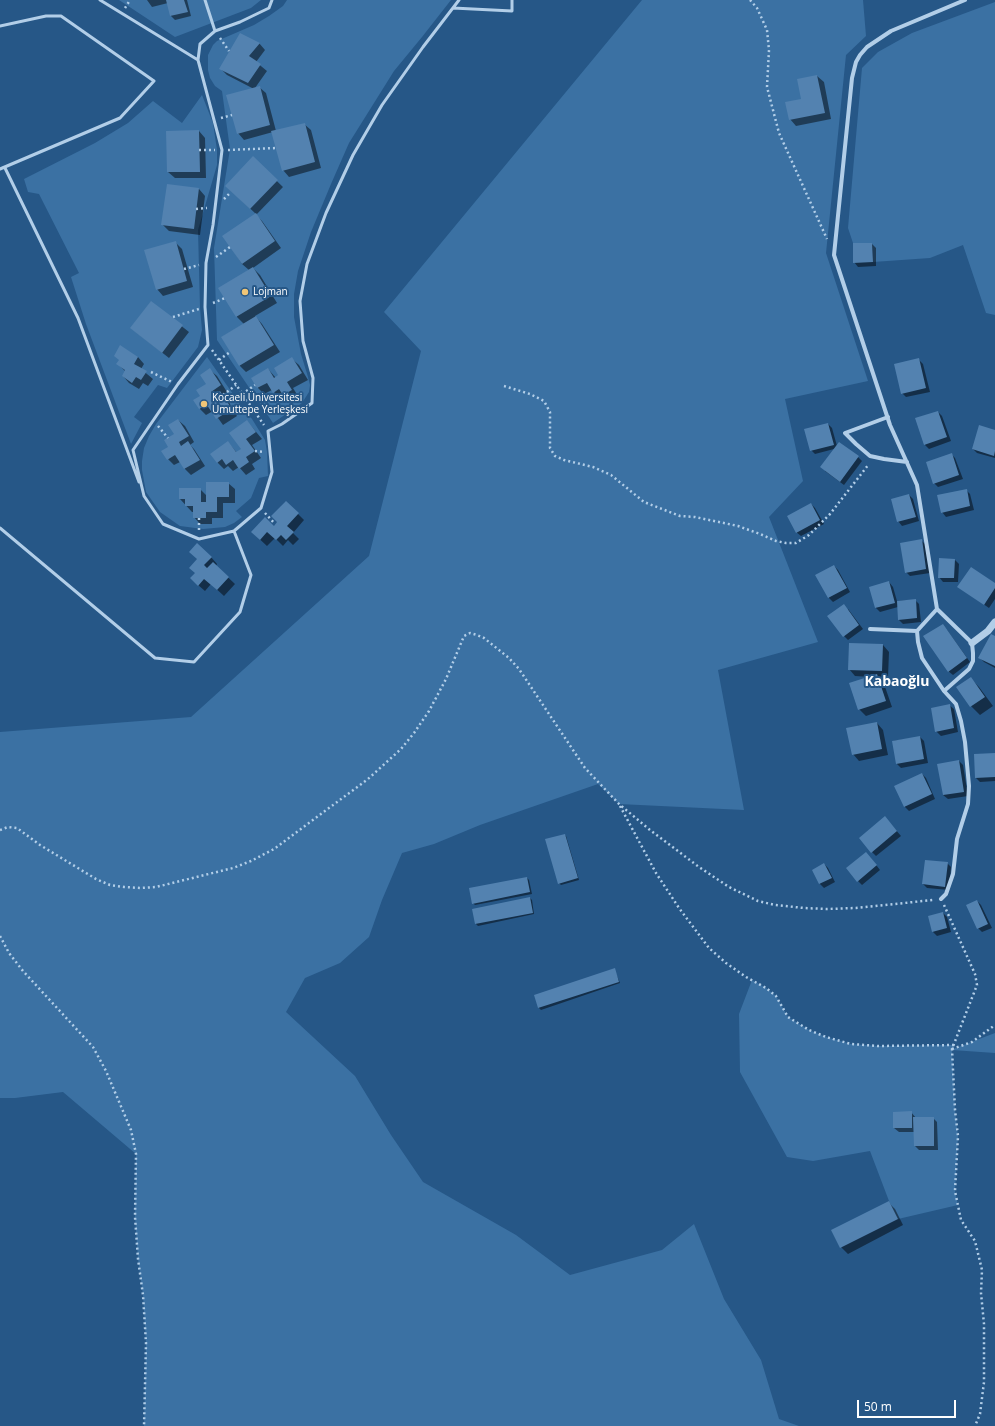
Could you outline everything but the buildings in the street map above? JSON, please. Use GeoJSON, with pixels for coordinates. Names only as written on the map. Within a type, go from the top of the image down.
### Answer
{"type":"FeatureCollection","features":[{"type":"Feature","properties":{"kind":"street"},"geometry":{"type":"LineString","coordinates":[[944,691],[969,668],[973,661],[972,643],[937,609],[917,485],[888,417],[834,255],[852,78],[856,62],[867,47],[891,31],[965,0]]}},
{"type":"Feature","properties":{"kind":"street"},"geometry":{"type":"LineString","coordinates":[[888,417],[845,433],[870,456],[907,462]]}},
{"type":"Feature","properties":{"kind":"street"},"geometry":{"type":"LineString","coordinates":[[870,629],[916,631],[937,609]]}},
{"type":"Feature","properties":{"kind":"street"},"geometry":{"type":"LineString","coordinates":[[972,643],[988,631],[995,622]]}},
{"type":"Feature","properties":{"kind":"street"},"geometry":{"type":"LineString","coordinates":[[916,631],[922,658],[944,691],[956,704],[966,742],[969,786],[968,804],[957,839],[953,874],[946,894],[941,899]]}},
{"type":"Feature","properties":{"kind":"lane"},"geometry":{"type":"LineString","coordinates":[[100,0],[198,60]]}},
{"type":"Feature","properties":{"kind":"lane"},"geometry":{"type":"LineString","coordinates":[[205,0],[215,31]]}},
{"type":"Feature","properties":{"kind":"lane"},"geometry":{"type":"LineString","coordinates":[[144,496],[133,450],[178,384],[208,344],[205,307],[206,263],[213,225],[222,150],[198,60],[200,44],[215,31],[240,22],[269,8],[272,0]]}},
{"type":"Feature","properties":{"kind":"lane"},"geometry":{"type":"LineString","coordinates":[[5,168],[78,318],[144,496],[163,524],[199,538],[234,532],[261,508],[272,472],[268,431],[282,424],[312,403],[313,378],[303,341],[300,301],[307,264],[326,213],[353,155],[382,105],[459,0]]}},
{"type":"Feature","properties":{"kind":"lane"},"geometry":{"type":"LineString","coordinates":[[453,8],[512,11],[512,0]]}},
{"type":"Feature","properties":{"kind":"lane"},"geometry":{"type":"LineString","coordinates":[[0,26],[46,16],[61,16],[154,81],[120,118],[0,169]]}},
{"type":"Feature","properties":{"kind":"lane"},"geometry":{"type":"LineString","coordinates":[[0,528],[155,658],[194,662],[240,612],[251,575],[234,532]]}},
{"type":"Feature","properties":{"kind":"path"},"geometry":{"type":"LineString","coordinates":[[750,0],[757,8],[767,30],[769,50],[768,87],[779,133],[834,255]]}},
{"type":"Feature","properties":{"kind":"path"},"geometry":{"type":"LineString","coordinates":[[215,31],[229,51]]}},
{"type":"Feature","properties":{"kind":"path"},"geometry":{"type":"LineString","coordinates":[[214,119],[232,115]]}},
{"type":"Feature","properties":{"kind":"path"},"geometry":{"type":"LineString","coordinates":[[230,149],[276,148]]}},
{"type":"Feature","properties":{"kind":"path"},"geometry":{"type":"LineString","coordinates":[[184,269],[206,263],[230,247]]}},
{"type":"Feature","properties":{"kind":"path"},"geometry":{"type":"LineString","coordinates":[[173,317],[205,307],[225,298]]}},
{"type":"Feature","properties":{"kind":"path"},"geometry":{"type":"LineString","coordinates":[[208,344],[268,431]]}},
{"type":"Feature","properties":{"kind":"path"},"geometry":{"type":"LineString","coordinates":[[219,360],[230,352]]}},
{"type":"Feature","properties":{"kind":"path"},"geometry":{"type":"LineString","coordinates":[[151,372],[178,384]]}},
{"type":"Feature","properties":{"kind":"path"},"geometry":{"type":"LineString","coordinates":[[223,395],[236,385]]}},
{"type":"Feature","properties":{"kind":"path"},"geometry":{"type":"LineString","coordinates":[[242,394],[255,385]]}},
{"type":"Feature","properties":{"kind":"path"},"geometry":{"type":"LineString","coordinates":[[504,386],[530,394],[544,401],[550,412],[550,448],[555,456],[564,460],[593,467],[611,475],[644,502],[680,516],[732,524],[776,541],[786,543],[796,543],[809,535],[830,514],[875,457]]}},
{"type":"Feature","properties":{"kind":"path"},"geometry":{"type":"LineString","coordinates":[[154,421],[168,438]]}},
{"type":"Feature","properties":{"kind":"path"},"geometry":{"type":"LineString","coordinates":[[261,508],[275,524]]}},
{"type":"Feature","properties":{"kind":"path"},"geometry":{"type":"LineString","coordinates":[[199,518],[199,538]]}},
{"type":"Feature","properties":{"kind":"path"},"geometry":{"type":"LineString","coordinates":[[0,830],[8,826],[17,828],[40,845],[96,880],[110,885],[124,887],[156,887],[234,868],[251,861],[280,845],[368,779],[401,749],[429,711],[446,679],[464,636],[470,633],[477,634],[484,638],[509,658],[519,669],[585,768],[619,804],[650,830],[699,867],[729,887],[758,901],[774,905],[827,909],[941,899],[951,924],[975,974],[977,984],[952,1049],[958,1136],[955,1191],[962,1220],[974,1240],[982,1270],[981,1293],[984,1324],[984,1382],[980,1414],[975,1426]]}},
{"type":"Feature","properties":{"kind":"path"},"geometry":{"type":"LineString","coordinates":[[619,804],[656,873],[679,908],[709,948],[726,963],[776,996],[788,1017],[809,1030],[826,1037],[852,1044],[878,1046],[954,1045]]}},
{"type":"Feature","properties":{"kind":"path"},"geometry":{"type":"LineString","coordinates":[[0,936],[9,953],[22,971],[93,1047],[106,1071],[131,1130],[136,1154],[135,1217],[146,1343],[144,1426]]}},
{"type":"Feature","properties":{"kind":"path"},"geometry":{"type":"LineString","coordinates":[[952,1049],[972,1042],[995,1026]]}},
{"type":"Feature","properties":{"kind":"shaded area"},"geometry":{"type":"Polygon","coordinates":[[[119,0],[261,0],[251,8],[175,37],[119,0]]]}},
{"type":"Feature","properties":{"kind":"shaded area"},"geometry":{"type":"Polygon","coordinates":[[[287,0],[451,0],[394,71],[349,143],[331,184],[311,232],[298,271],[294,294],[294,317],[301,354],[310,385],[309,392],[302,403],[273,423],[217,340],[214,248],[230,149],[222,91],[215,86],[210,78],[208,70],[208,55],[213,45],[217,41],[254,25],[283,6],[287,0]]]}},
{"type":"Feature","properties":{"kind":"shaded area"},"geometry":{"type":"Polygon","coordinates":[[[642,0],[863,0],[866,36],[846,55],[826,253],[868,381],[785,399],[803,481],[769,517],[818,642],[718,670],[744,810],[619,804],[598,784],[480,825],[434,844],[402,853],[382,900],[369,937],[340,963],[305,978],[286,1012],[355,1076],[391,1135],[423,1182],[516,1235],[570,1275],[662,1250],[694,1224],[724,1299],[761,1360],[779,1419],[799,1426],[144,1426],[146,1343],[135,1217],[136,1154],[63,1092],[15,1098],[0,1098],[0,732],[191,717],[369,556],[421,351],[384,312],[642,0]]]}},
{"type":"Feature","properties":{"kind":"shaded area"},"geometry":{"type":"Polygon","coordinates":[[[995,2],[995,315],[986,313],[963,245],[930,258],[873,262],[872,243],[853,243],[848,228],[862,68],[878,52],[912,33],[995,2]]]}},
{"type":"Feature","properties":{"kind":"shaded area"},"geometry":{"type":"Polygon","coordinates":[[[202,95],[213,123],[217,150],[217,165],[198,230],[202,330],[198,347],[167,388],[158,385],[134,417],[142,423],[131,444],[86,324],[71,277],[79,273],[39,194],[28,192],[24,179],[95,143],[128,123],[153,101],[182,123],[202,95]]]}},
{"type":"Feature","properties":{"kind":"shaded area"},"geometry":{"type":"Polygon","coordinates":[[[207,357],[252,419],[265,440],[268,476],[259,478],[251,498],[236,511],[242,517],[225,527],[203,529],[180,526],[160,512],[146,492],[142,461],[144,448],[156,424],[207,357]]]}},
{"type":"Feature","properties":{"kind":"shaded area"},"geometry":{"type":"Polygon","coordinates":[[[752,980],[776,996],[788,1017],[809,1030],[826,1037],[851,1044],[878,1046],[954,1045],[953,1049],[995,1033],[995,1053],[952,1050],[958,1136],[955,1191],[958,1205],[898,1219],[889,1201],[870,1151],[813,1161],[787,1157],[740,1072],[739,1014],[752,980]]]}},
{"type":"Feature","properties":{"kind":"place","name":"Lojman"},"geometry":{"type":"Point","coordinates":[245,292]}},
{"type":"Feature","properties":{"kind":"place","name":"Kocaeli Üniversitesi Umuttepe Yerleşkesi"},"geometry":{"type":"Point","coordinates":[204,404]}},
{"type":"Feature","properties":{"kind":"district","name":"Kabaoğlu"},"geometry":{"type":"Point","coordinates":[897,682]}}]}
